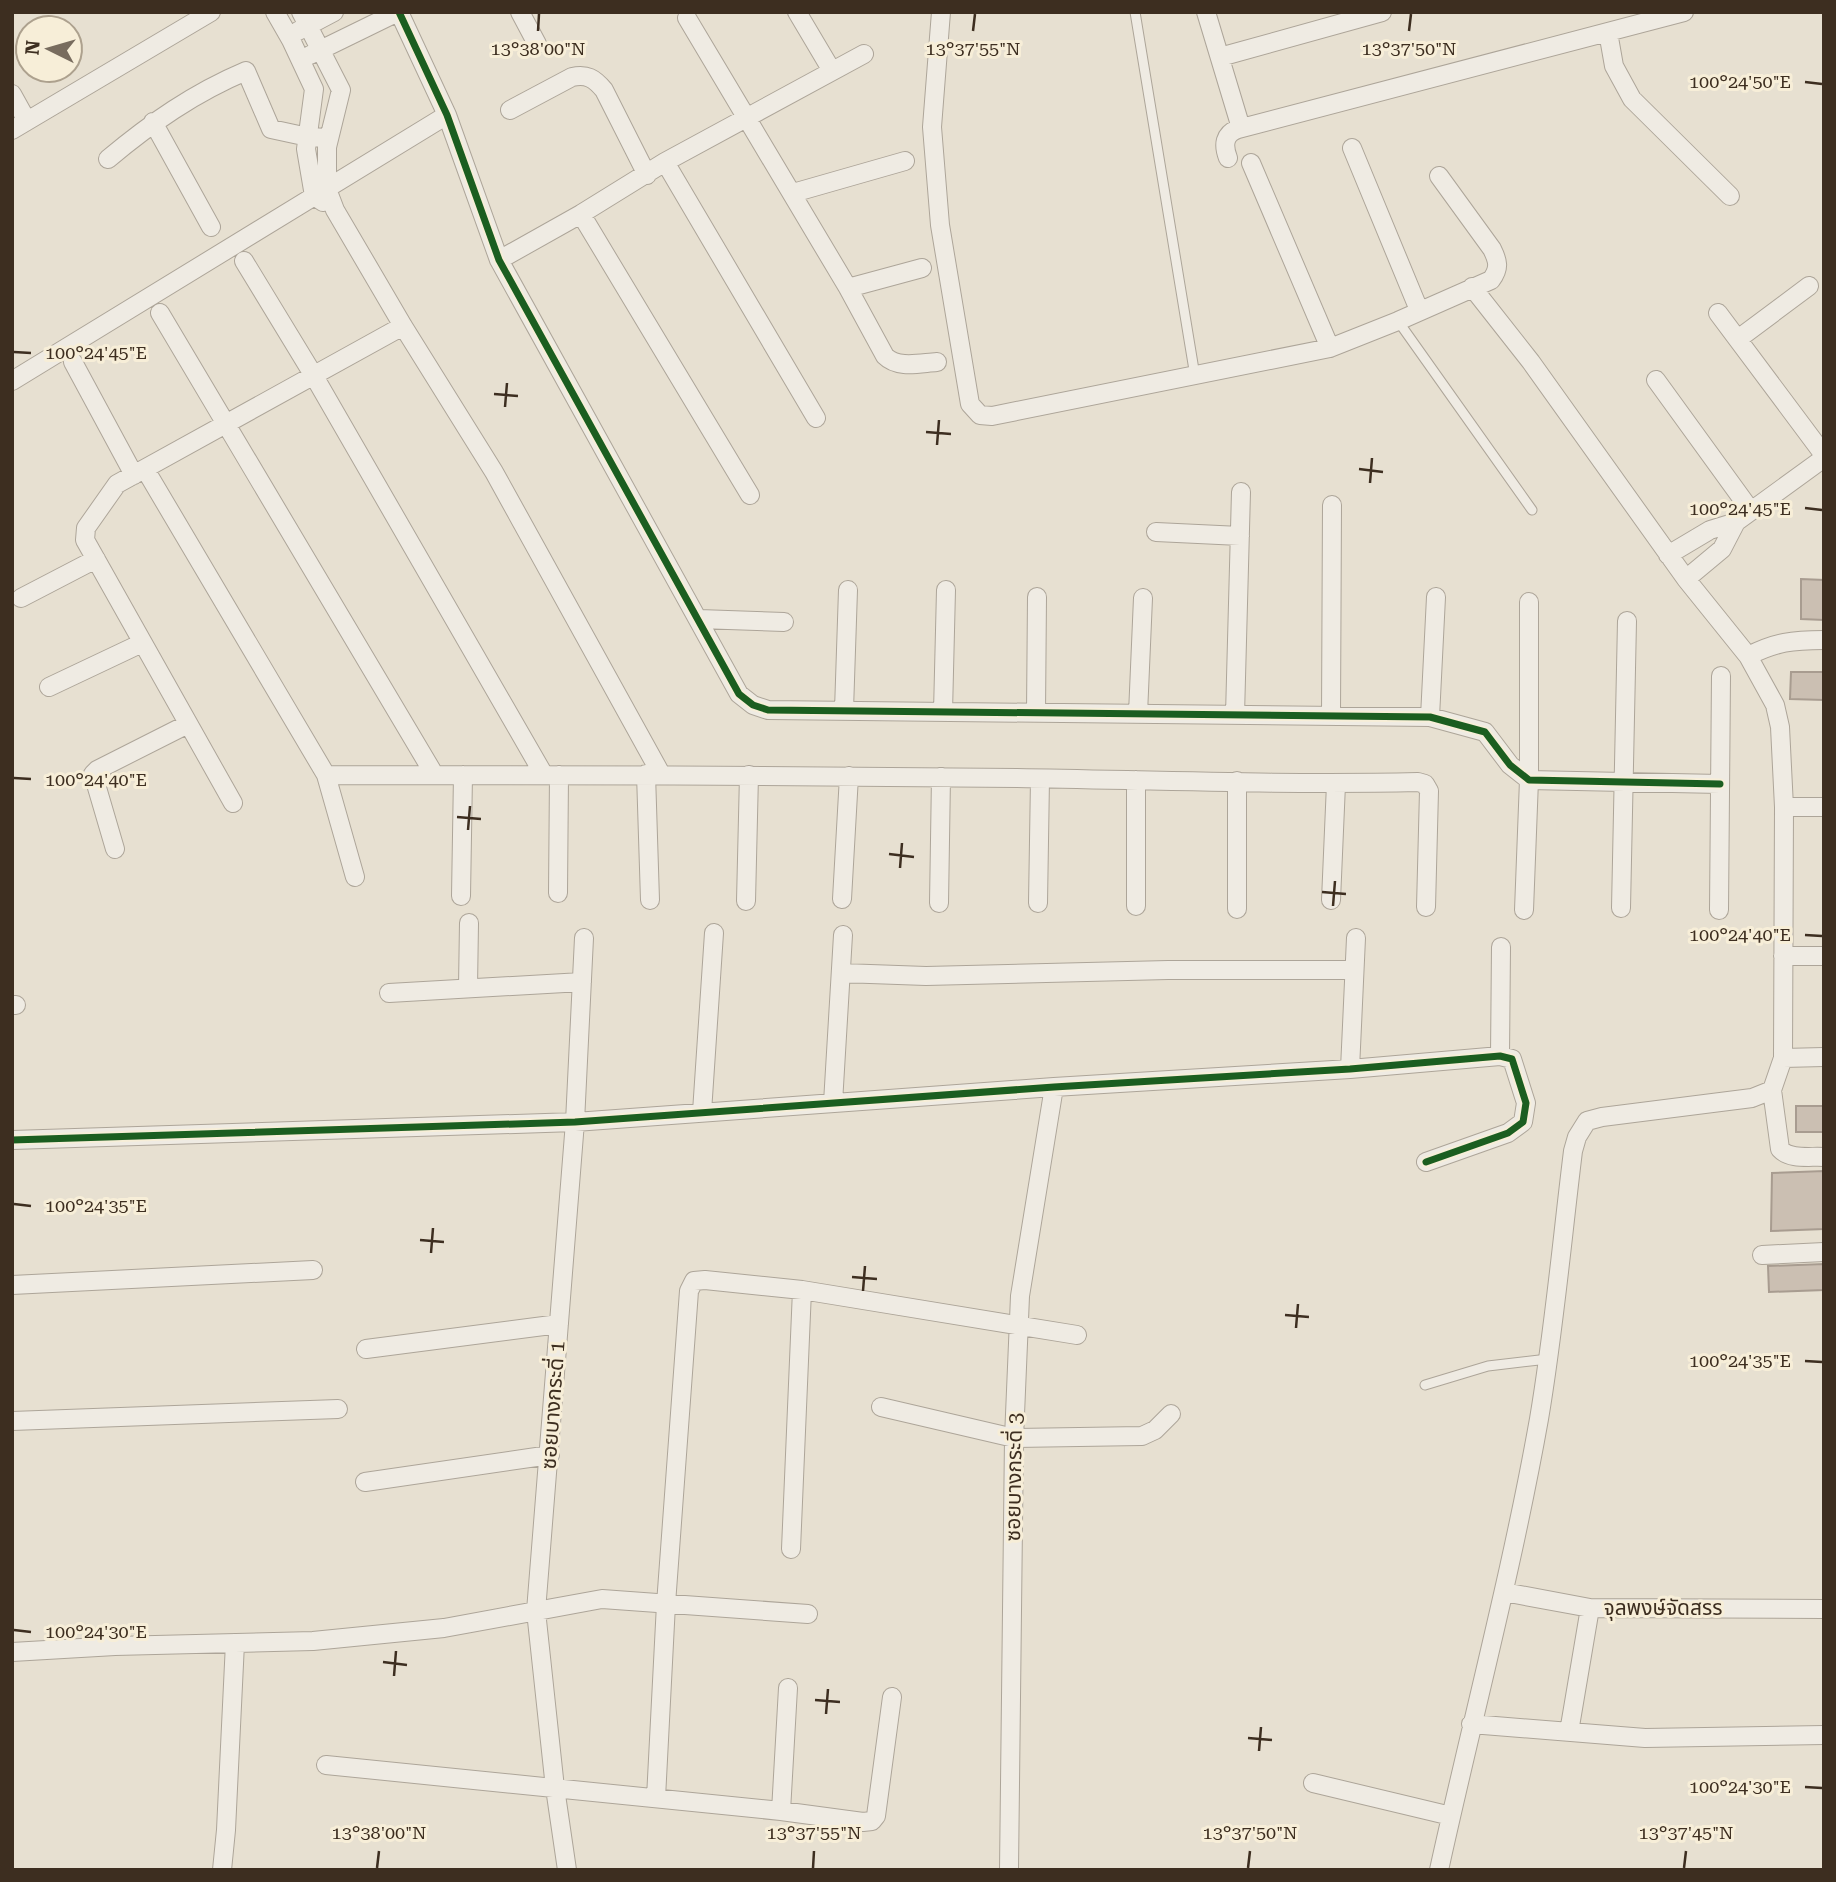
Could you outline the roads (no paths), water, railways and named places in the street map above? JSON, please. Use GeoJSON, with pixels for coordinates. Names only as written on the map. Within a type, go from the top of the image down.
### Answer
{"type":"FeatureCollection","features":[{"type":"Feature","properties":{"kind":"street"},"geometry":{"type":"LineString","coordinates":[[12,94],[20,125],[211,12]]}},
{"type":"Feature","properties":{"kind":"street"},"geometry":{"type":"LineString","coordinates":[[275,12],[314,89],[306,149],[320,193],[335,210],[494,472],[654,774],[650,900]]}},
{"type":"Feature","properties":{"kind":"street"},"geometry":{"type":"LineString","coordinates":[[301,59],[398,12],[447,115],[499,260],[739,694],[753,705],[768,710],[1430,718],[1485,732],[1510,765],[1529,780],[1720,784]]}},
{"type":"Feature","properties":{"kind":"street"},"geometry":{"type":"LineString","coordinates":[[520,12],[537,44]]}},
{"type":"Feature","properties":{"kind":"street"},"geometry":{"type":"LineString","coordinates":[[797,12],[832,71]]}},
{"type":"Feature","properties":{"kind":"street"},"geometry":{"type":"LineString","coordinates":[[941,12],[932,127],[940,225],[970,404],[980,415],[992,416],[1330,348],[1491,280],[1497,272],[1498,261],[1492,248],[1439,176]]}},
{"type":"Feature","properties":{"kind":"street"},"geometry":{"type":"LineString","coordinates":[[1206,12],[1241,128]]}},
{"type":"Feature","properties":{"kind":"street"},"geometry":{"type":"LineString","coordinates":[[1220,57],[1382,12]]}},
{"type":"Feature","properties":{"kind":"street"},"geometry":{"type":"LineString","coordinates":[[1228,158],[1226,137],[1231,131],[1684,12]]}},
{"type":"Feature","properties":{"kind":"street"},"geometry":{"type":"LineString","coordinates":[[288,35],[305,19],[330,13]]}},
{"type":"Feature","properties":{"kind":"street"},"geometry":{"type":"LineString","coordinates":[[687,18],[793,193],[885,356],[898,364],[937,362]]}},
{"type":"Feature","properties":{"kind":"street"},"geometry":{"type":"LineString","coordinates":[[305,19],[341,90],[329,138],[320,193]]}},
{"type":"Feature","properties":{"kind":"street"},"geometry":{"type":"LineString","coordinates":[[1608,32],[1614,66],[1632,99],[1730,196]]}},
{"type":"Feature","properties":{"kind":"street"},"geometry":{"type":"LineString","coordinates":[[499,260],[665,162],[864,54]]}},
{"type":"Feature","properties":{"kind":"street"},"geometry":{"type":"LineString","coordinates":[[108,159],[153,122],[211,86],[246,71],[271,128],[308,137],[329,138]]}},
{"type":"Feature","properties":{"kind":"street"},"geometry":{"type":"LineString","coordinates":[[510,110],[572,77],[595,79],[604,90],[647,175]]}},
{"type":"Feature","properties":{"kind":"street"},"geometry":{"type":"LineString","coordinates":[[12,381],[447,115]]}},
{"type":"Feature","properties":{"kind":"street"},"geometry":{"type":"LineString","coordinates":[[153,122],[211,227]]}},
{"type":"Feature","properties":{"kind":"street"},"geometry":{"type":"LineString","coordinates":[[1352,148],[1419,310]]}},
{"type":"Feature","properties":{"kind":"street"},"geometry":{"type":"LineString","coordinates":[[793,193],[905,161]]}},
{"type":"Feature","properties":{"kind":"street"},"geometry":{"type":"LineString","coordinates":[[665,162],[816,418]]}},
{"type":"Feature","properties":{"kind":"street"},"geometry":{"type":"LineString","coordinates":[[1251,163],[1330,348]]}},
{"type":"Feature","properties":{"kind":"street"},"geometry":{"type":"LineString","coordinates":[[581,214],[750,495]]}},
{"type":"Feature","properties":{"kind":"street"},"geometry":{"type":"LineString","coordinates":[[244,261],[552,775],[558,893]]}},
{"type":"Feature","properties":{"kind":"street"},"geometry":{"type":"LineString","coordinates":[[848,288],[922,268]]}},
{"type":"Feature","properties":{"kind":"street"},"geometry":{"type":"LineString","coordinates":[[1738,339],[1809,286]]}},
{"type":"Feature","properties":{"kind":"street"},"geometry":{"type":"LineString","coordinates":[[1472,287],[1531,362],[1668,555],[1748,656],[1775,705],[1780,727],[1784,807],[1783,1058],[1772,1090],[1780,1149],[1792,1156],[1824,1157]]}},
{"type":"Feature","properties":{"kind":"street"},"geometry":{"type":"LineString","coordinates":[[160,313],[434,775]]}},
{"type":"Feature","properties":{"kind":"street"},"geometry":{"type":"LineString","coordinates":[[1668,555],[1710,530],[1736,522],[1824,456],[1717,313]]}},
{"type":"Feature","properties":{"kind":"street"},"geometry":{"type":"LineString","coordinates":[[233,803],[85,540],[86,528],[117,485],[403,326]]}},
{"type":"Feature","properties":{"kind":"street"},"geometry":{"type":"LineString","coordinates":[[73,362],[326,775],[355,877]]}},
{"type":"Feature","properties":{"kind":"street"},"geometry":{"type":"LineString","coordinates":[[1656,380],[1751,511]]}},
{"type":"Feature","properties":{"kind":"street"},"geometry":{"type":"LineString","coordinates":[[1235,715],[1241,492]]}},
{"type":"Feature","properties":{"kind":"street"},"geometry":{"type":"LineString","coordinates":[[1331,716],[1332,505]]}},
{"type":"Feature","properties":{"kind":"street"},"geometry":{"type":"LineString","coordinates":[[1686,579],[1722,549],[1736,522]]}},
{"type":"Feature","properties":{"kind":"street"},"geometry":{"type":"LineString","coordinates":[[1156,532],[1240,536]]}},
{"type":"Feature","properties":{"kind":"street"},"geometry":{"type":"LineString","coordinates":[[21,598],[96,559]]}},
{"type":"Feature","properties":{"kind":"street"},"geometry":{"type":"LineString","coordinates":[[844,710],[848,590]]}},
{"type":"Feature","properties":{"kind":"street"},"geometry":{"type":"LineString","coordinates":[[943,712],[946,590]]}},
{"type":"Feature","properties":{"kind":"street"},"geometry":{"type":"LineString","coordinates":[[1036,712],[1037,597]]}},
{"type":"Feature","properties":{"kind":"street"},"geometry":{"type":"LineString","coordinates":[[1430,718],[1436,597]]}},
{"type":"Feature","properties":{"kind":"street"},"geometry":{"type":"LineString","coordinates":[[1138,714],[1143,598]]}},
{"type":"Feature","properties":{"kind":"street"},"geometry":{"type":"LineString","coordinates":[[1524,910],[1529,780],[1529,602]]}},
{"type":"Feature","properties":{"kind":"street"},"geometry":{"type":"LineString","coordinates":[[699,619],[784,622]]}},
{"type":"Feature","properties":{"kind":"street"},"geometry":{"type":"LineString","coordinates":[[1621,908],[1627,621]]}},
{"type":"Feature","properties":{"kind":"street"},"geometry":{"type":"LineString","coordinates":[[1748,656],[1772,645],[1792,640],[1824,640]]}},
{"type":"Feature","properties":{"kind":"street"},"geometry":{"type":"LineString","coordinates":[[49,687],[142,643]]}},
{"type":"Feature","properties":{"kind":"street"},"geometry":{"type":"LineString","coordinates":[[1719,910],[1721,676]]}},
{"type":"Feature","properties":{"kind":"street"},"geometry":{"type":"LineString","coordinates":[[115,849],[93,774],[188,724]]}},
{"type":"Feature","properties":{"kind":"street"},"geometry":{"type":"LineString","coordinates":[[326,775],[654,774],[1336,784],[1418,782],[1427,787],[1426,907]]}},
{"type":"Feature","properties":{"kind":"street"},"geometry":{"type":"LineString","coordinates":[[461,897],[463,775]]}},
{"type":"Feature","properties":{"kind":"street"},"geometry":{"type":"LineString","coordinates":[[746,901],[748,775]]}},
{"type":"Feature","properties":{"kind":"street"},"geometry":{"type":"LineString","coordinates":[[842,899],[849,776]]}},
{"type":"Feature","properties":{"kind":"street"},"geometry":{"type":"LineString","coordinates":[[939,903],[941,778]]}},
{"type":"Feature","properties":{"kind":"street"},"geometry":{"type":"LineString","coordinates":[[1038,903],[1040,779]]}},
{"type":"Feature","properties":{"kind":"street"},"geometry":{"type":"LineString","coordinates":[[1136,780],[1136,906]]}},
{"type":"Feature","properties":{"kind":"street"},"geometry":{"type":"LineString","coordinates":[[1237,781],[1237,909]]}},
{"type":"Feature","properties":{"kind":"street"},"geometry":{"type":"LineString","coordinates":[[1331,900],[1336,784]]}},
{"type":"Feature","properties":{"kind":"street"},"geometry":{"type":"LineString","coordinates":[[1784,807],[1824,807]]}},
{"type":"Feature","properties":{"kind":"street"},"geometry":{"type":"LineString","coordinates":[[468,987],[469,923]]}},
{"type":"Feature","properties":{"kind":"street"},"geometry":{"type":"LineString","coordinates":[[702,1112],[714,933]]}},
{"type":"Feature","properties":{"kind":"street"},"geometry":{"type":"LineString","coordinates":[[834,1103],[844,935]]}},
{"type":"Feature","properties":{"kind":"street","name":"ซอยบางกระดี่ 1"},"geometry":{"type":"LineString","coordinates":[[567,1870],[555,1788],[536,1611],[575,1122],[584,938]]}},
{"type":"Feature","properties":{"kind":"street"},"geometry":{"type":"LineString","coordinates":[[1350,1069],[1356,938]]}},
{"type":"Feature","properties":{"kind":"street"},"geometry":{"type":"LineString","coordinates":[[1500,1056],[1501,947]]}},
{"type":"Feature","properties":{"kind":"street"},"geometry":{"type":"LineString","coordinates":[[1783,956],[1824,956]]}},
{"type":"Feature","properties":{"kind":"street"},"geometry":{"type":"LineString","coordinates":[[842,973],[926,976],[1168,970],[1354,970]]}},
{"type":"Feature","properties":{"kind":"street"},"geometry":{"type":"LineString","coordinates":[[389,993],[582,982]]}},
{"type":"Feature","properties":{"kind":"street"},"geometry":{"type":"LineString","coordinates":[[12,1140],[575,1122],[1054,1087],[1350,1069],[1500,1056],[1512,1059],[1526,1103],[1522,1122],[1508,1133],[1426,1162]]}},
{"type":"Feature","properties":{"kind":"street"},"geometry":{"type":"LineString","coordinates":[[1783,1058],[1824,1057]]}},
{"type":"Feature","properties":{"kind":"street","name":"ซอยบางกระดี่ 3"},"geometry":{"type":"LineString","coordinates":[[1009,1870],[1014,1438],[1018,1324],[1020,1296],[1054,1087]]}},
{"type":"Feature","properties":{"kind":"street"},"geometry":{"type":"LineString","coordinates":[[1439,1870],[1504,1592],[1538,1420],[1577,1137],[1587,1121],[1752,1098],[1772,1090]]}},
{"type":"Feature","properties":{"kind":"street"},"geometry":{"type":"LineString","coordinates":[[1762,1255],[1824,1252]]}},
{"type":"Feature","properties":{"kind":"street"},"geometry":{"type":"LineString","coordinates":[[12,1285],[313,1270]]}},
{"type":"Feature","properties":{"kind":"street"},"geometry":{"type":"LineString","coordinates":[[656,1798],[666,1604],[689,1291],[694,1281],[802,1290],[1077,1335]]}},
{"type":"Feature","properties":{"kind":"street"},"geometry":{"type":"LineString","coordinates":[[791,1549],[802,1290]]}},
{"type":"Feature","properties":{"kind":"street"},"geometry":{"type":"LineString","coordinates":[[366,1349],[559,1324]]}},
{"type":"Feature","properties":{"kind":"street"},"geometry":{"type":"LineString","coordinates":[[881,1407],[1014,1438],[1142,1436],[1155,1430],[1171,1414]]}},
{"type":"Feature","properties":{"kind":"street"},"geometry":{"type":"LineString","coordinates":[[12,1421],[338,1409]]}},
{"type":"Feature","properties":{"kind":"street"},"geometry":{"type":"LineString","coordinates":[[365,1482],[550,1455]]}},
{"type":"Feature","properties":{"kind":"street","name":"จุลพงษ์จัดสรร"},"geometry":{"type":"LineString","coordinates":[[1504,1592],[1590,1608],[1824,1609]]}},
{"type":"Feature","properties":{"kind":"street"},"geometry":{"type":"LineString","coordinates":[[12,1652],[313,1641],[431,1630],[602,1599],[808,1614]]}},
{"type":"Feature","properties":{"kind":"street"},"geometry":{"type":"LineString","coordinates":[[1569,1732],[1590,1608]]}},
{"type":"Feature","properties":{"kind":"street"},"geometry":{"type":"LineString","coordinates":[[222,1870],[235,1643]]}},
{"type":"Feature","properties":{"kind":"street"},"geometry":{"type":"LineString","coordinates":[[780,1811],[788,1688]]}},
{"type":"Feature","properties":{"kind":"street"},"geometry":{"type":"LineString","coordinates":[[326,1765],[872,1821],[876,1816],[892,1697]]}},
{"type":"Feature","properties":{"kind":"street"},"geometry":{"type":"LineString","coordinates":[[1471,1724],[1645,1738],[1824,1735]]}},
{"type":"Feature","properties":{"kind":"street"},"geometry":{"type":"LineString","coordinates":[[1313,1783],[1451,1815]]}},
{"type":"Feature","properties":{"kind":"lane"},"geometry":{"type":"LineString","coordinates":[[1135,12],[1195,376]]}},
{"type":"Feature","properties":{"kind":"lane"},"geometry":{"type":"LineString","coordinates":[[1398,321],[1532,510]]}},
{"type":"Feature","properties":{"kind":"lane"},"geometry":{"type":"LineString","coordinates":[[1425,1385],[1488,1366],[1548,1359]]}}]}
